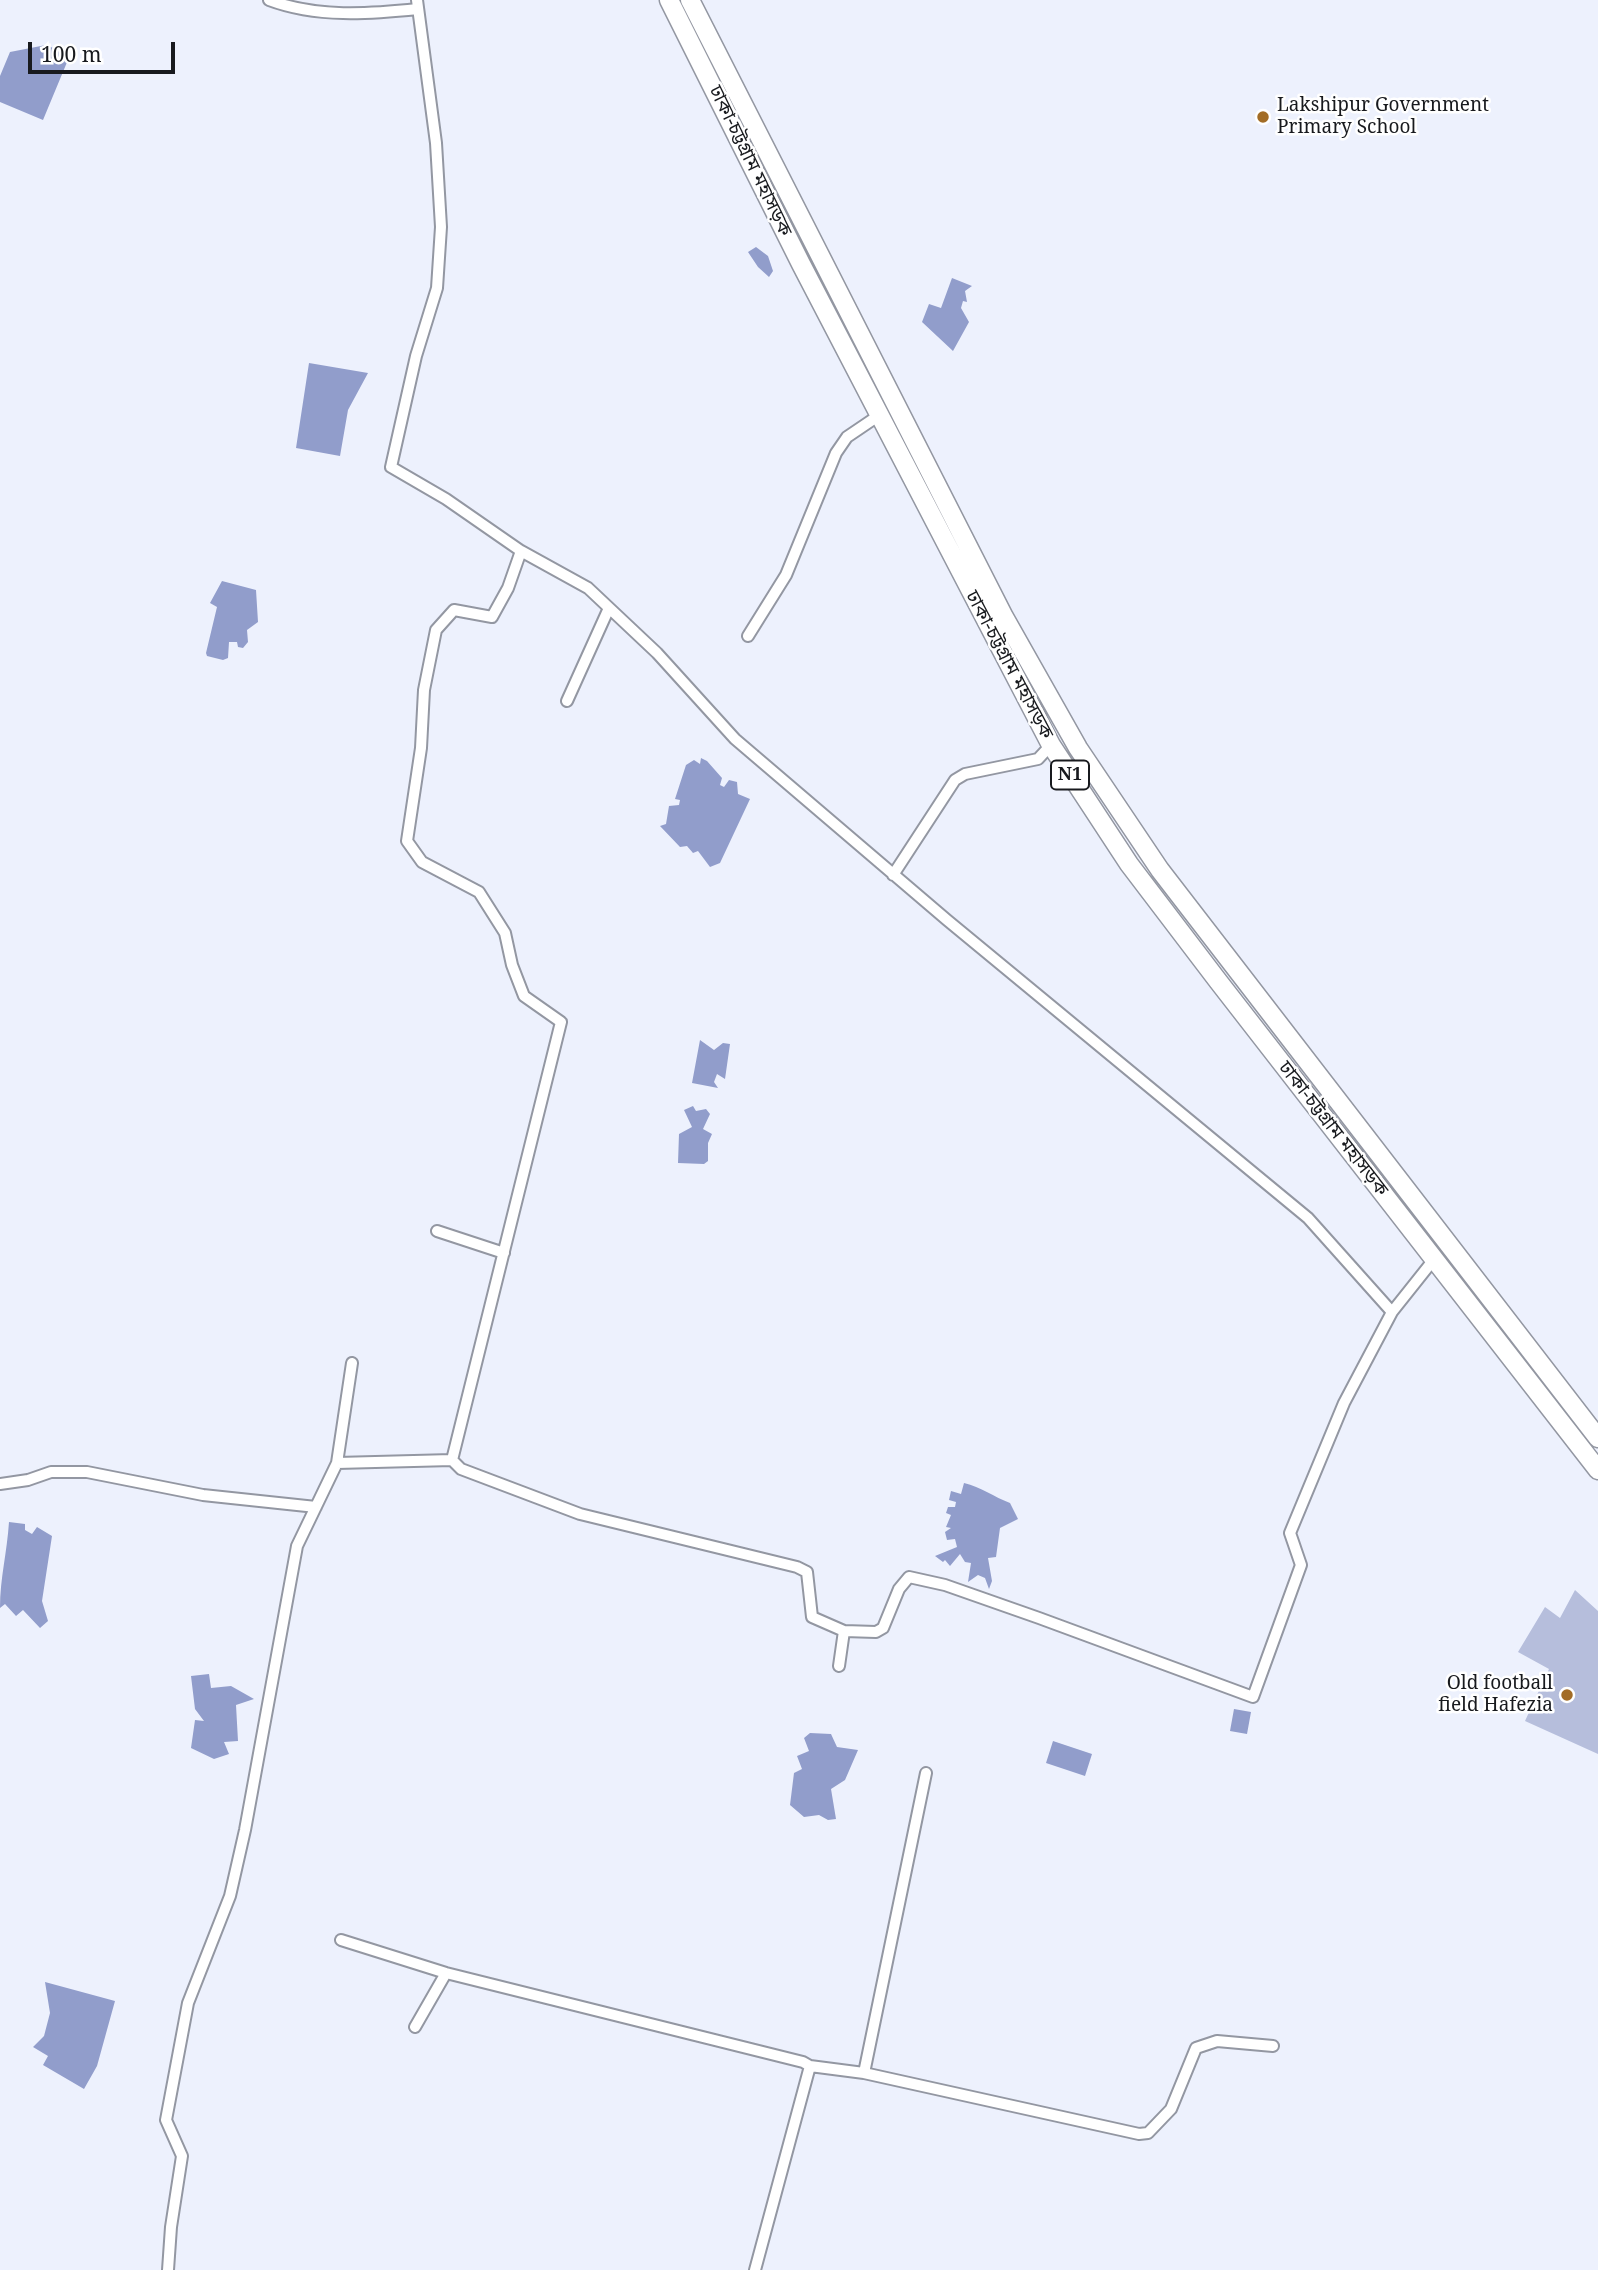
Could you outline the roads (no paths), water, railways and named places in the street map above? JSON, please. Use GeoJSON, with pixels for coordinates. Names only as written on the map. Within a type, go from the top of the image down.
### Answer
{"type":"FeatureCollection","features":[{"type":"Feature","properties":{"kind":"highway","name":"ঢাকা-চট্টগ্রাম মহাসড়ক"},"geometry":{"type":"LineString","coordinates":[[668,0],[801,264],[1051,746],[1129,864],[1598,1470]]}},
{"type":"Feature","properties":{"kind":"highway","name":"ঢাকা-চট্টগ্রাম মহাসড়ক"},"geometry":{"type":"LineString","coordinates":[[690,0],[1004,617],[1078,748],[1160,870],[1598,1438]]}},
{"type":"Feature","properties":{"kind":"street"},"geometry":{"type":"LineString","coordinates":[[269,0],[306,9],[353,14],[417,4],[436,143],[440,240],[437,288],[416,356],[391,467],[446,499],[522,551],[588,589],[657,653],[735,739],[893,875],[1308,1218],[1392,1312]]}},
{"type":"Feature","properties":{"kind":"street"},"geometry":{"type":"LineString","coordinates":[[748,636],[786,575],[836,453],[847,436],[881,414]]}},
{"type":"Feature","properties":{"kind":"street"},"geometry":{"type":"LineString","coordinates":[[452,1460],[561,1022],[524,996],[512,965],[505,933],[479,892],[422,862],[407,841],[421,748],[424,690],[436,630],[454,610],[492,617],[508,588],[522,551]]}},
{"type":"Feature","properties":{"kind":"street"},"geometry":{"type":"LineString","coordinates":[[566,701],[609,608]]}},
{"type":"Feature","properties":{"kind":"street"},"geometry":{"type":"LineString","coordinates":[[893,875],[955,780],[965,774],[1038,759],[1051,746]]}},
{"type":"Feature","properties":{"kind":"street"},"geometry":{"type":"LineString","coordinates":[[437,1231],[504,1253]]}},
{"type":"Feature","properties":{"kind":"street"},"geometry":{"type":"LineString","coordinates":[[337,1462],[452,1460],[461,1469],[580,1514],[680,1536],[807,1572],[812,1617],[844,1631],[876,1632],[883,1628],[899,1589],[909,1577],[945,1585],[1253,1697],[1301,1565],[1290,1533],[1344,1404],[1392,1312],[1435,1258]]}},
{"type":"Feature","properties":{"kind":"street"},"geometry":{"type":"LineString","coordinates":[[168,2270],[170,2227],[182,2156],[166,2120],[188,2003],[230,1896],[246,1830],[297,1546],[337,1462],[352,1363]]}},
{"type":"Feature","properties":{"kind":"street"},"geometry":{"type":"LineString","coordinates":[[0,1484],[28,1480],[51,1472],[87,1472],[203,1495],[316,1507]]}},
{"type":"Feature","properties":{"kind":"street"},"geometry":{"type":"LineString","coordinates":[[839,1666],[844,1631]]}},
{"type":"Feature","properties":{"kind":"street"},"geometry":{"type":"LineString","coordinates":[[864,2073],[926,1773]]}},
{"type":"Feature","properties":{"kind":"street"},"geometry":{"type":"LineString","coordinates":[[341,1940],[446,1973],[803,2062],[810,2066],[864,2073],[1139,2134],[1148,2133],[1171,2109],[1196,2048],[1217,2041],[1273,2046]]}},
{"type":"Feature","properties":{"kind":"street"},"geometry":{"type":"LineString","coordinates":[[415,2027],[446,1973]]}},
{"type":"Feature","properties":{"kind":"street"},"geometry":{"type":"LineString","coordinates":[[755,2270],[810,2066]]}},
{"type":"Feature","properties":{"kind":"place","name":"Lakshipur Government Primary School"},"geometry":{"type":"Point","coordinates":[1263,117]}},
{"type":"Feature","properties":{"kind":"place","name":"Old football field Hafezia"},"geometry":{"type":"Point","coordinates":[1567,1695]}}]}
